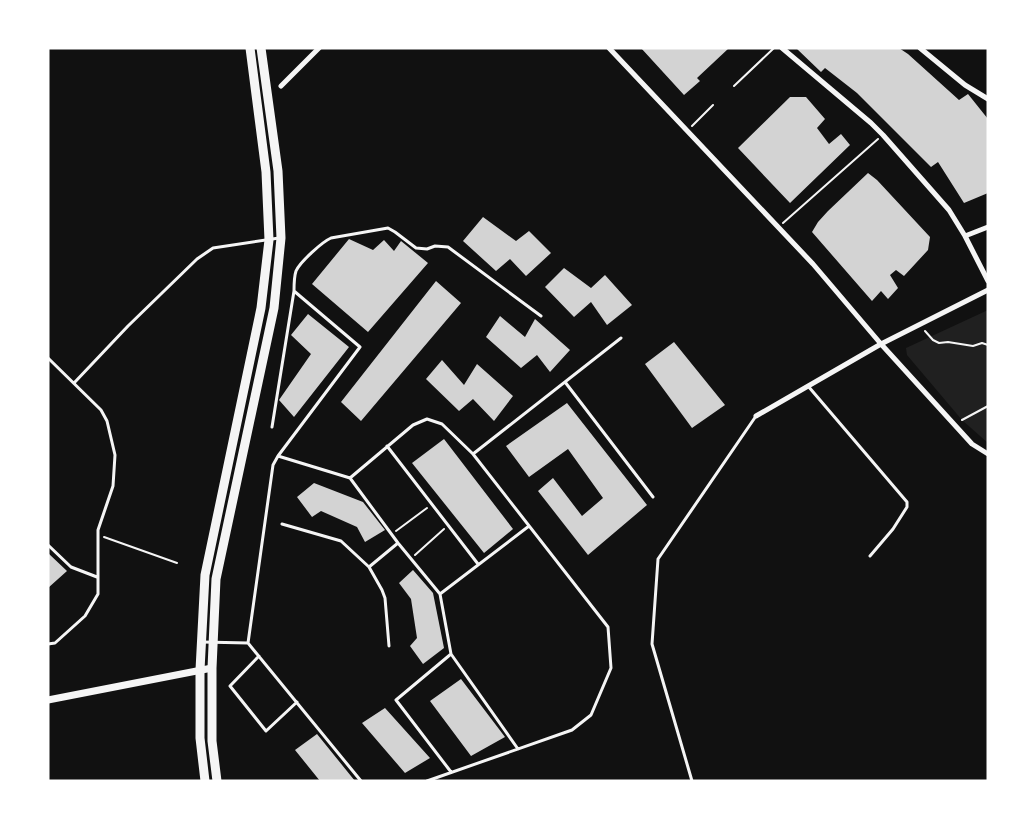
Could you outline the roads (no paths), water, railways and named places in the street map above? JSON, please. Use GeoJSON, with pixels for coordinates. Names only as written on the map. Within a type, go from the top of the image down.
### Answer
{"type":"FeatureCollection","features":[{"type":"Feature","properties":{"kind":"main road"},"geometry":{"type":"LineString","coordinates":[[205,781],[200,738],[200,642],[204,575],[261,308],[268,240],[266,172],[250,48]]}},
{"type":"Feature","properties":{"kind":"main road"},"geometry":{"type":"LineString","coordinates":[[217,781],[212,741],[212,642],[216,579],[274,308],[281,238],[278,171],[261,48]]}},
{"type":"Feature","properties":{"kind":"street"},"geometry":{"type":"LineString","coordinates":[[281,86],[319,48]]}},
{"type":"Feature","properties":{"kind":"street"},"geometry":{"type":"LineString","coordinates":[[609,48],[813,264],[881,344],[972,444],[988,453]]}},
{"type":"Feature","properties":{"kind":"street"},"geometry":{"type":"LineString","coordinates":[[782,48],[872,123],[883,135],[949,210],[988,281]]}},
{"type":"Feature","properties":{"kind":"street"},"geometry":{"type":"LineString","coordinates":[[920,48],[965,86],[988,99]]}},
{"type":"Feature","properties":{"kind":"street"},"geometry":{"type":"LineString","coordinates":[[965,236],[988,227]]}},
{"type":"Feature","properties":{"kind":"street"},"geometry":{"type":"LineString","coordinates":[[756,416],[881,344],[988,290]]}},
{"type":"Feature","properties":{"kind":"street"},"geometry":{"type":"LineString","coordinates":[[48,700],[212,668]]}},
{"type":"Feature","properties":{"kind":"lane"},"geometry":{"type":"LineString","coordinates":[[272,427],[296,273],[299,267],[325,241],[331,238],[388,228],[416,248],[448,247],[541,316]]}},
{"type":"Feature","properties":{"kind":"lane"},"geometry":{"type":"LineString","coordinates":[[74,383],[197,259],[213,248],[281,238]]}},
{"type":"Feature","properties":{"kind":"lane"},"geometry":{"type":"LineString","coordinates":[[248,643],[273,465],[360,347],[294,291]]}},
{"type":"Feature","properties":{"kind":"lane"},"geometry":{"type":"LineString","coordinates":[[473,454],[621,338]]}},
{"type":"Feature","properties":{"kind":"lane"},"geometry":{"type":"LineString","coordinates":[[48,358],[101,410],[107,421],[116,455],[113,486],[98,530],[98,594],[85,616],[55,643],[48,644]]}},
{"type":"Feature","properties":{"kind":"lane"},"geometry":{"type":"LineString","coordinates":[[565,382],[653,497]]}},
{"type":"Feature","properties":{"kind":"lane"},"geometry":{"type":"LineString","coordinates":[[808,386],[907,502],[908,507],[893,529],[870,556]]}},
{"type":"Feature","properties":{"kind":"lane"},"geometry":{"type":"LineString","coordinates":[[692,781],[652,644],[657,559],[756,416]]}},
{"type":"Feature","properties":{"kind":"lane"},"geometry":{"type":"LineString","coordinates":[[350,478],[414,425],[427,419],[442,424],[473,454],[608,627],[611,669],[591,715],[572,730],[427,781]]}},
{"type":"Feature","properties":{"kind":"lane"},"geometry":{"type":"LineString","coordinates":[[387,446],[478,564]]}},
{"type":"Feature","properties":{"kind":"lane"},"geometry":{"type":"LineString","coordinates":[[278,456],[350,478],[398,543],[440,594],[451,654],[518,749]]}},
{"type":"Feature","properties":{"kind":"lane"},"geometry":{"type":"LineString","coordinates":[[282,524],[340,541],[369,567],[385,598],[389,646]]}},
{"type":"Feature","properties":{"kind":"lane"},"geometry":{"type":"LineString","coordinates":[[440,594],[529,526]]}},
{"type":"Feature","properties":{"kind":"lane"},"geometry":{"type":"LineString","coordinates":[[369,567],[398,543]]}},
{"type":"Feature","properties":{"kind":"lane"},"geometry":{"type":"LineString","coordinates":[[48,544],[71,567],[97,577]]}},
{"type":"Feature","properties":{"kind":"lane"},"geometry":{"type":"LineString","coordinates":[[200,642],[248,643],[361,781]]}},
{"type":"Feature","properties":{"kind":"lane"},"geometry":{"type":"LineString","coordinates":[[451,654],[396,700],[451,773]]}},
{"type":"Feature","properties":{"kind":"lane"},"geometry":{"type":"LineString","coordinates":[[259,656],[230,686],[267,731],[297,702]]}}]}
